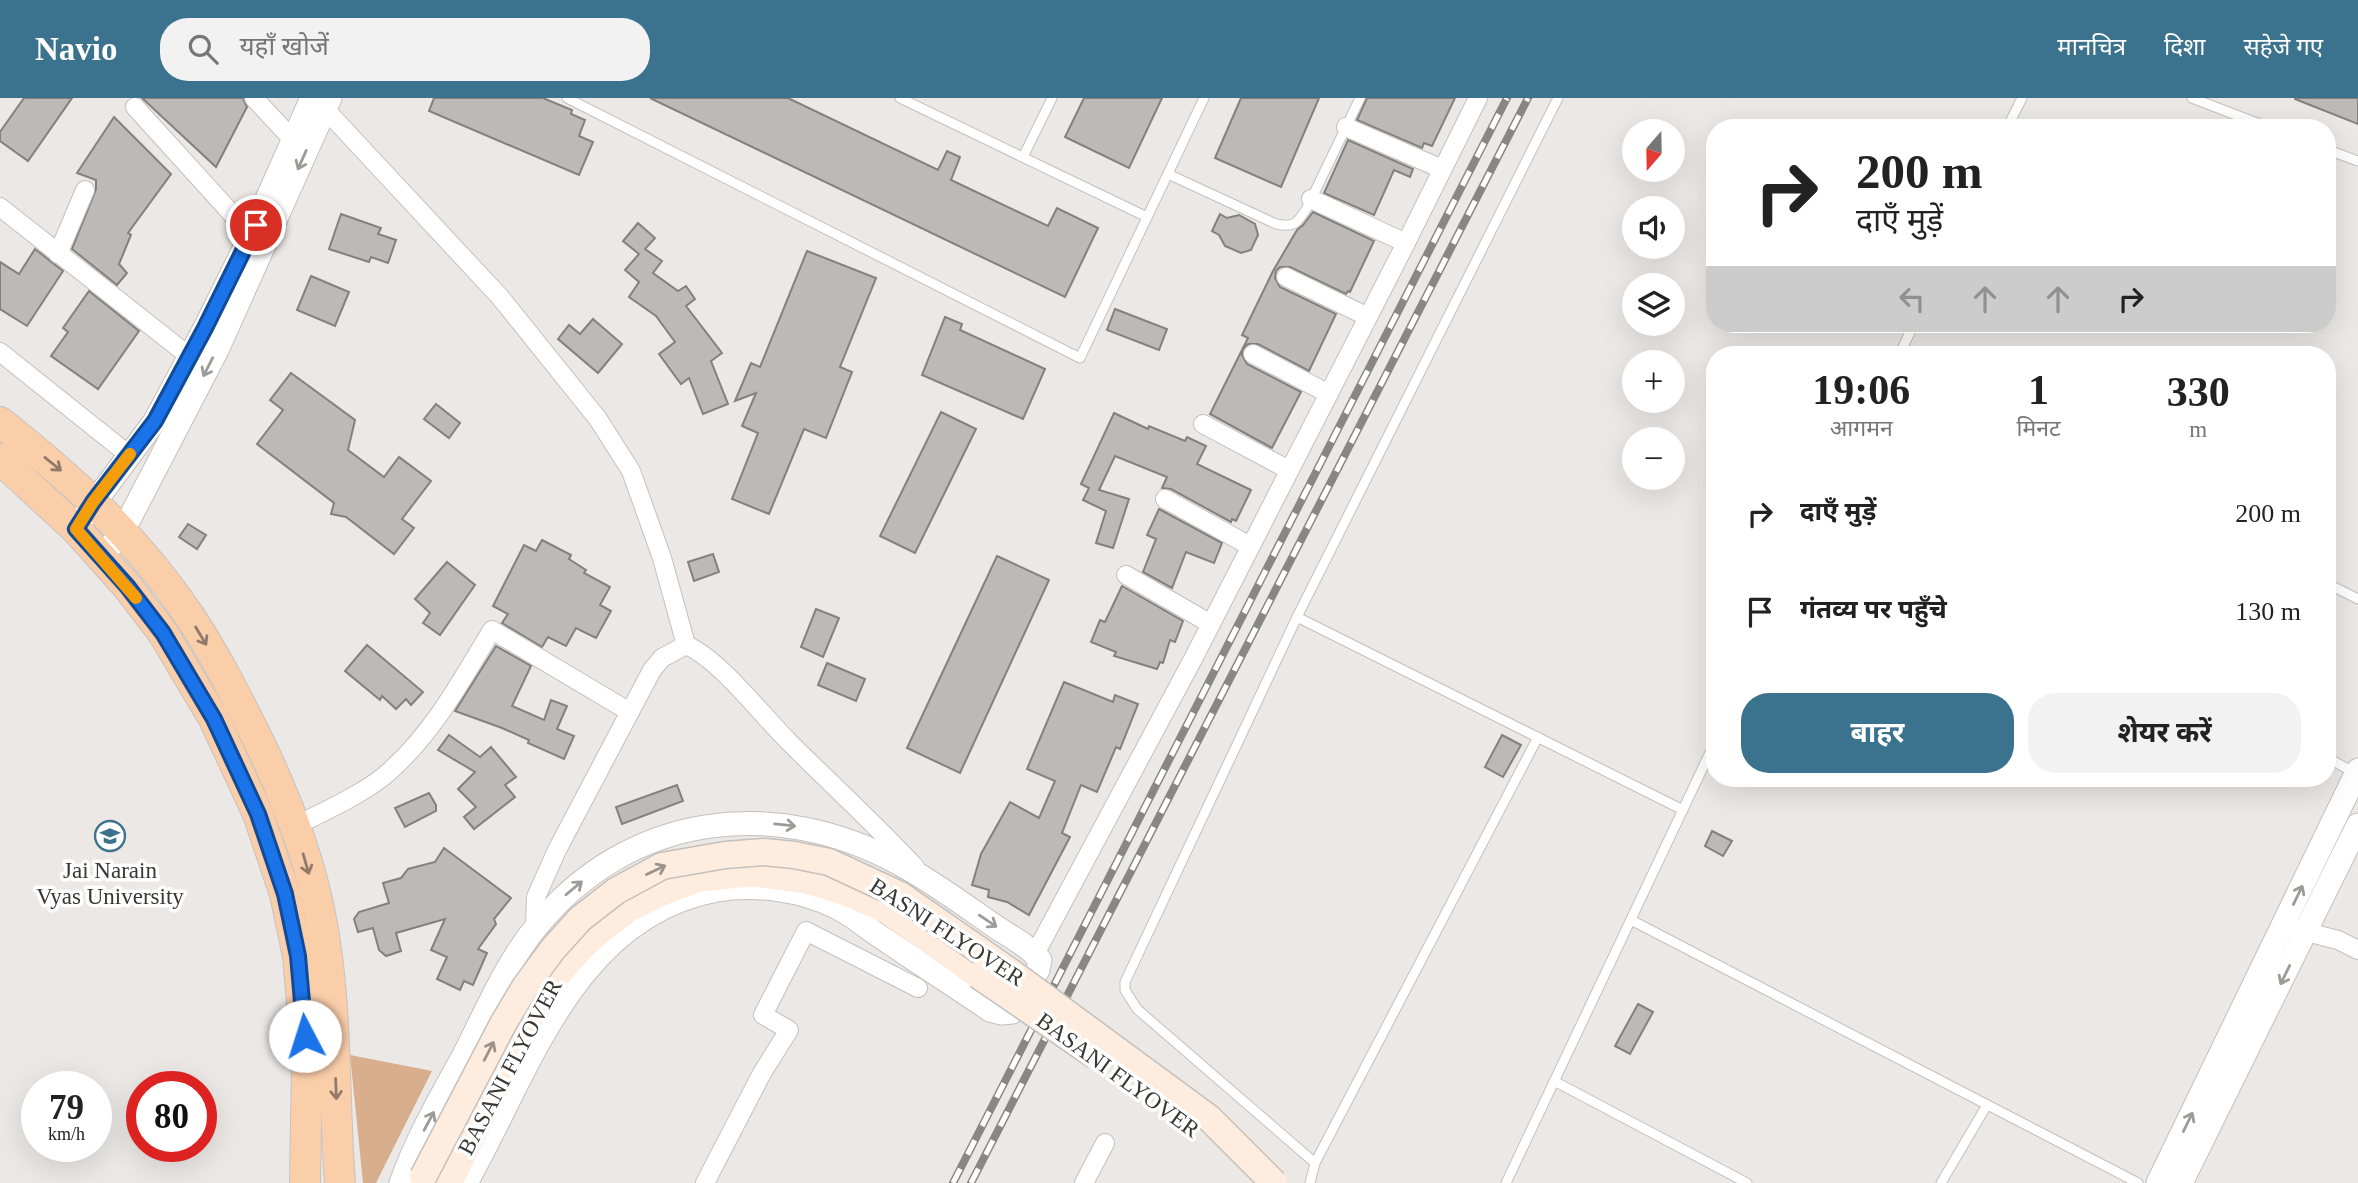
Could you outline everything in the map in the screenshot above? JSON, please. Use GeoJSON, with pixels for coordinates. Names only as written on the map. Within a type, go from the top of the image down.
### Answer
{"type":"FeatureCollection","features":[{"type":"Feature","properties":{"kind":"highway"},"geometry":{"type":"LineString","coordinates":[[0,422],[63,472],[153,568],[188,614],[229,682],[272,770],[295,826],[320,912],[334,1025],[340,1183]]}},
{"type":"Feature","properties":{"kind":"highway"},"geometry":{"type":"LineString","coordinates":[[0,459],[76,529],[127,586],[163,633],[214,719],[258,814],[285,894],[298,956],[307,1062],[305,1183]]}},
{"type":"Feature","properties":{"kind":"main road","name":"BASNI FLYOVER"},"geometry":{"type":"LineString","coordinates":[[415,1181],[525,987],[580,919],[616,891],[662,866],[725,855],[764,852],[829,862],[900,895],[1012,973],[1209,1118],[1275,1183]]}},
{"type":"Feature","properties":{"kind":"main road","name":"BASANI FLYOVER"},"geometry":{"type":"LineString","coordinates":[[449,1183],[530,1019],[554,979],[581,948],[630,908],[658,894],[698,879],[752,873],[781,875],[833,888],[886,910],[1144,1090],[1208,1140],[1251,1183]]}},
{"type":"Feature","properties":{"kind":"street"},"geometry":{"type":"LineString","coordinates":[[254,98],[292,139]]}},
{"type":"Feature","properties":{"kind":"street"},"geometry":{"type":"LineString","coordinates":[[1035,954],[1211,624],[1478,98]]}},
{"type":"Feature","properties":{"kind":"street"},"geometry":{"type":"LineString","coordinates":[[76,529],[93,502],[155,421],[251,235],[292,139],[322,102]]}},
{"type":"Feature","properties":{"kind":"street"},"geometry":{"type":"LineString","coordinates":[[100,557],[122,533],[217,351],[322,102]]}},
{"type":"Feature","properties":{"kind":"street"},"geometry":{"type":"LineString","coordinates":[[322,102],[500,296],[598,419],[631,471],[662,558],[685,645]]}},
{"type":"Feature","properties":{"kind":"street"},"geometry":{"type":"LineString","coordinates":[[135,107],[251,235]]}},
{"type":"Feature","properties":{"kind":"street"},"geometry":{"type":"LineString","coordinates":[[1346,127],[1442,169]]}},
{"type":"Feature","properties":{"kind":"street"},"geometry":{"type":"LineString","coordinates":[[58,254],[85,190]]}},
{"type":"Feature","properties":{"kind":"street"},"geometry":{"type":"LineString","coordinates":[[1311,199],[1406,243]]}},
{"type":"Feature","properties":{"kind":"street"},"geometry":{"type":"LineString","coordinates":[[0,207],[190,356]]}},
{"type":"Feature","properties":{"kind":"street"},"geometry":{"type":"LineString","coordinates":[[1286,277],[1368,317]]}},
{"type":"Feature","properties":{"kind":"street"},"geometry":{"type":"LineString","coordinates":[[0,352],[129,455]]}},
{"type":"Feature","properties":{"kind":"street"},"geometry":{"type":"LineString","coordinates":[[1253,354],[1329,394]]}},
{"type":"Feature","properties":{"kind":"street"},"geometry":{"type":"LineString","coordinates":[[1203,424],[1289,470]]}},
{"type":"Feature","properties":{"kind":"street"},"geometry":{"type":"LineString","coordinates":[[1165,499],[1250,546]]}},
{"type":"Feature","properties":{"kind":"street"},"geometry":{"type":"LineString","coordinates":[[1126,575],[1211,624]]}},
{"type":"Feature","properties":{"kind":"street"},"geometry":{"type":"LineString","coordinates":[[295,826],[349,798],[391,771],[437,719],[492,630],[630,712]]}},
{"type":"Feature","properties":{"kind":"street"},"geometry":{"type":"LineString","coordinates":[[535,927],[537,897],[552,862],[630,712],[657,664],[675,649],[685,645],[698,650],[713,663],[789,742],[876,824],[924,878]]}},
{"type":"Feature","properties":{"kind":"street"},"geometry":{"type":"LineString","coordinates":[[2158,1183],[2357,772]]}},
{"type":"Feature","properties":{"kind":"street"},"geometry":{"type":"LineString","coordinates":[[415,1181],[414,1149],[513,961],[535,927],[566,893],[600,867],[645,843],[709,825],[741,822],[801,827],[833,835],[876,851],[924,878],[1040,960],[1038,970],[1012,1012],[1002,1013],[990,1010],[836,907],[803,894],[740,887],[698,894],[674,902],[638,922],[589,964],[546,1031],[466,1183]]}},
{"type":"Feature","properties":{"kind":"street"},"geometry":{"type":"LineString","coordinates":[[2181,1183],[2358,825]]}},
{"type":"Feature","properties":{"kind":"street"},"geometry":{"type":"LineString","coordinates":[[2283,926],[2338,940],[2358,950]]}},
{"type":"Feature","properties":{"kind":"street"},"geometry":{"type":"LineString","coordinates":[[705,1183],[762,1073],[789,1030],[763,1016],[806,931],[918,988]]}},
{"type":"Feature","properties":{"kind":"street"},"geometry":{"type":"LineString","coordinates":[[1084,1183],[1105,1143]]}},
{"type":"Feature","properties":{"kind":"lane"},"geometry":{"type":"LineString","coordinates":[[567,98],[1080,358],[1204,98]]}},
{"type":"Feature","properties":{"kind":"lane"},"geometry":{"type":"LineString","coordinates":[[1023,157],[1052,98]]}},
{"type":"Feature","properties":{"kind":"lane"},"geometry":{"type":"LineString","coordinates":[[1168,174],[1276,223],[1287,226],[1297,223],[1360,98]]}},
{"type":"Feature","properties":{"kind":"lane"},"geometry":{"type":"LineString","coordinates":[[1315,1163],[1137,1009],[1125,990],[1125,982],[1297,617],[1558,98]]}},
{"type":"Feature","properties":{"kind":"lane"},"geometry":{"type":"LineString","coordinates":[[2012,119],[2022,98]]}},
{"type":"Feature","properties":{"kind":"lane"},"geometry":{"type":"LineString","coordinates":[[2192,98],[2247,119]]}},
{"type":"Feature","properties":{"kind":"lane"},"geometry":{"type":"LineString","coordinates":[[903,99],[1147,217]]}},
{"type":"Feature","properties":{"kind":"lane"},"geometry":{"type":"LineString","coordinates":[[2336,152],[2358,161]]}},
{"type":"Feature","properties":{"kind":"lane"},"geometry":{"type":"LineString","coordinates":[[2336,588],[2358,599]]}},
{"type":"Feature","properties":{"kind":"lane"},"geometry":{"type":"LineString","coordinates":[[1297,617],[1683,810]]}},
{"type":"Feature","properties":{"kind":"lane"},"geometry":{"type":"LineString","coordinates":[[1310,1183],[1315,1163],[1538,737]]}},
{"type":"Feature","properties":{"kind":"lane"},"geometry":{"type":"LineString","coordinates":[[1506,1183],[1706,762]]}},
{"type":"Feature","properties":{"kind":"lane"},"geometry":{"type":"LineString","coordinates":[[2336,762],[2357,772]]}},
{"type":"Feature","properties":{"kind":"lane"},"geometry":{"type":"LineString","coordinates":[[1631,920],[2138,1183]]}},
{"type":"Feature","properties":{"kind":"lane"},"geometry":{"type":"LineString","coordinates":[[1554,1081],[1747,1183]]}},
{"type":"Feature","properties":{"kind":"lane"},"geometry":{"type":"LineString","coordinates":[[1941,1183],[1987,1105]]}},
{"type":"Feature","properties":{"kind":"shaded area"},"geometry":{"type":"Polygon","coordinates":[[[350,1055],[432,1071],[376,1183],[363,1183],[350,1055]]]}},
{"type":"Feature","properties":{"kind":"building"},"geometry":{"type":"Polygon","coordinates":[[[24,98],[72,98],[28,161],[0,141],[0,132],[24,98]]]}},
{"type":"Feature","properties":{"kind":"building"},"geometry":{"type":"Polygon","coordinates":[[[142,98],[243,98],[247,107],[216,167],[142,98]]]}},
{"type":"Feature","properties":{"kind":"building"},"geometry":{"type":"Polygon","coordinates":[[[434,98],[543,98],[572,110],[571,114],[585,120],[579,136],[593,142],[579,175],[429,111],[434,98]]]}},
{"type":"Feature","properties":{"kind":"building"},"geometry":{"type":"Polygon","coordinates":[[[650,98],[788,98],[938,170],[947,151],[960,157],[951,180],[1048,226],[1057,208],[1098,228],[1065,297],[650,98]]]}},
{"type":"Feature","properties":{"kind":"building"},"geometry":{"type":"Polygon","coordinates":[[[1084,98],[1162,98],[1129,168],[1065,137],[1084,98]]]}},
{"type":"Feature","properties":{"kind":"building"},"geometry":{"type":"Polygon","coordinates":[[[1241,98],[1319,98],[1281,187],[1215,158],[1241,98]]]}},
{"type":"Feature","properties":{"kind":"building"},"geometry":{"type":"Polygon","coordinates":[[[1367,98],[1455,98],[1432,146],[1424,143],[1422,148],[1357,120],[1367,98]]]}},
{"type":"Feature","properties":{"kind":"building"},"geometry":{"type":"Polygon","coordinates":[[[2358,98],[2358,124],[2295,99],[2358,98]]]}},
{"type":"Feature","properties":{"kind":"building"},"geometry":{"type":"Polygon","coordinates":[[[114,117],[171,174],[128,233],[131,235],[119,264],[127,273],[117,285],[72,249],[96,189],[96,180],[77,173],[114,117]]]}},
{"type":"Feature","properties":{"kind":"building"},"geometry":{"type":"Polygon","coordinates":[[[1348,140],[1413,169],[1410,177],[1394,170],[1374,215],[1324,193],[1348,140]]]}},
{"type":"Feature","properties":{"kind":"building"},"geometry":{"type":"Polygon","coordinates":[[[1313,212],[1374,241],[1350,292],[1346,294],[1290,267],[1280,267],[1276,271],[1275,278],[1280,287],[1336,314],[1309,371],[1258,344],[1248,344],[1243,349],[1242,355],[1247,364],[1301,392],[1272,448],[1210,414],[1248,338],[1242,335],[1273,271],[1297,230],[1313,212]]]}},
{"type":"Feature","properties":{"kind":"building"},"geometry":{"type":"Polygon","coordinates":[[[341,214],[381,228],[378,234],[396,240],[388,263],[371,257],[369,262],[329,249],[341,214]]]}},
{"type":"Feature","properties":{"kind":"building"},"geometry":{"type":"Polygon","coordinates":[[[1220,214],[1227,218],[1239,215],[1255,224],[1258,235],[1251,250],[1241,253],[1225,246],[1219,235],[1212,231],[1220,214]]]}},
{"type":"Feature","properties":{"kind":"building"},"geometry":{"type":"Polygon","coordinates":[[[638,223],[655,238],[645,249],[662,261],[653,273],[678,291],[686,286],[695,299],[686,306],[722,353],[711,361],[728,404],[703,414],[689,378],[681,384],[659,354],[675,342],[656,316],[629,297],[639,282],[625,270],[639,254],[623,241],[638,223]]]}},
{"type":"Feature","properties":{"kind":"building"},"geometry":{"type":"Polygon","coordinates":[[[35,249],[63,271],[27,326],[0,309],[0,262],[19,274],[35,249]]]}},
{"type":"Feature","properties":{"kind":"building"},"geometry":{"type":"Polygon","coordinates":[[[807,251],[876,278],[840,367],[852,372],[826,438],[804,429],[769,514],[732,499],[758,433],[742,426],[756,393],[735,401],[751,363],[760,367],[807,251]]]}},
{"type":"Feature","properties":{"kind":"building"},"geometry":{"type":"Polygon","coordinates":[[[311,276],[349,292],[335,326],[297,310],[311,276]]]}},
{"type":"Feature","properties":{"kind":"building"},"geometry":{"type":"Polygon","coordinates":[[[89,291],[139,331],[98,389],[51,356],[68,332],[63,328],[89,291]]]}},
{"type":"Feature","properties":{"kind":"building"},"geometry":{"type":"Polygon","coordinates":[[[1115,309],[1167,329],[1159,350],[1107,330],[1115,309]]]}},
{"type":"Feature","properties":{"kind":"building"},"geometry":{"type":"Polygon","coordinates":[[[945,317],[962,324],[960,330],[1045,369],[1023,419],[922,375],[945,317]]]}},
{"type":"Feature","properties":{"kind":"building"},"geometry":{"type":"Polygon","coordinates":[[[593,319],[622,344],[598,373],[558,339],[569,325],[580,334],[593,319]]]}},
{"type":"Feature","properties":{"kind":"building"},"geometry":{"type":"Polygon","coordinates":[[[291,373],[355,420],[348,450],[384,477],[399,457],[431,481],[402,519],[414,528],[394,554],[346,517],[331,514],[334,503],[257,444],[283,410],[270,400],[291,373]]]}},
{"type":"Feature","properties":{"kind":"building"},"geometry":{"type":"Polygon","coordinates":[[[436,404],[460,423],[449,438],[424,419],[436,404]]]}},
{"type":"Feature","properties":{"kind":"building"},"geometry":{"type":"Polygon","coordinates":[[[941,412],[976,429],[915,553],[880,536],[941,412]]]}},
{"type":"Feature","properties":{"kind":"building"},"geometry":{"type":"Polygon","coordinates":[[[1114,413],[1148,429],[1149,426],[1185,441],[1187,437],[1206,446],[1197,464],[1251,490],[1236,521],[1232,519],[1231,522],[1171,489],[1162,488],[1167,477],[1115,456],[1099,490],[1129,499],[1113,548],[1096,543],[1106,511],[1083,500],[1089,488],[1081,484],[1114,413]]]}},
{"type":"Feature","properties":{"kind":"building"},"geometry":{"type":"Polygon","coordinates":[[[1159,509],[1222,543],[1214,563],[1186,552],[1172,588],[1143,572],[1156,539],[1147,535],[1159,509]]]}},
{"type":"Feature","properties":{"kind":"building"},"geometry":{"type":"Polygon","coordinates":[[[188,524],[206,535],[197,549],[179,537],[188,524]]]}},
{"type":"Feature","properties":{"kind":"building"},"geometry":{"type":"Polygon","coordinates":[[[542,540],[571,555],[569,559],[586,570],[584,573],[610,587],[600,605],[611,611],[596,638],[576,628],[566,646],[548,637],[542,647],[502,623],[508,614],[493,606],[524,545],[536,551],[542,540]]]}},
{"type":"Feature","properties":{"kind":"building"},"geometry":{"type":"Polygon","coordinates":[[[713,554],[719,572],[694,581],[688,562],[713,554]]]}},
{"type":"Feature","properties":{"kind":"building"},"geometry":{"type":"Polygon","coordinates":[[[997,556],[1049,580],[960,773],[907,748],[997,556]]]}},
{"type":"Feature","properties":{"kind":"building"},"geometry":{"type":"Polygon","coordinates":[[[447,562],[475,585],[440,635],[423,623],[430,613],[415,599],[447,562]]]}},
{"type":"Feature","properties":{"kind":"building"},"geometry":{"type":"Polygon","coordinates":[[[1122,586],[1183,621],[1175,642],[1170,640],[1163,663],[1160,662],[1157,669],[1114,656],[1116,652],[1091,642],[1100,620],[1105,622],[1122,586]]]}},
{"type":"Feature","properties":{"kind":"building"},"geometry":{"type":"Polygon","coordinates":[[[816,609],[839,618],[823,657],[801,647],[816,609]]]}},
{"type":"Feature","properties":{"kind":"building"},"geometry":{"type":"Polygon","coordinates":[[[367,645],[423,692],[411,705],[406,699],[396,709],[382,696],[380,700],[345,671],[367,645]]]}},
{"type":"Feature","properties":{"kind":"building"},"geometry":{"type":"Polygon","coordinates":[[[496,646],[531,666],[512,706],[544,720],[551,700],[567,706],[557,729],[574,736],[564,759],[502,728],[455,711],[496,646]]]}},
{"type":"Feature","properties":{"kind":"building"},"geometry":{"type":"Polygon","coordinates":[[[827,663],[865,679],[856,701],[818,685],[827,663]]]}},
{"type":"Feature","properties":{"kind":"building"},"geometry":{"type":"Polygon","coordinates":[[[1064,682],[1113,702],[1115,695],[1138,704],[1120,749],[1116,747],[1097,792],[1081,785],[1062,833],[1070,837],[1029,915],[1007,902],[988,897],[989,890],[972,885],[981,854],[1010,802],[1039,818],[1055,781],[1027,769],[1064,682]]]}},
{"type":"Feature","properties":{"kind":"building"},"geometry":{"type":"Polygon","coordinates":[[[449,735],[480,757],[491,747],[516,777],[505,785],[515,797],[474,829],[464,817],[476,807],[458,789],[475,772],[438,750],[449,735]]]}},
{"type":"Feature","properties":{"kind":"building"},"geometry":{"type":"Polygon","coordinates":[[[1502,735],[1521,745],[1503,777],[1485,767],[1502,735]]]}},
{"type":"Feature","properties":{"kind":"building"},"geometry":{"type":"Polygon","coordinates":[[[677,785],[683,801],[622,824],[616,807],[677,785]]]}},
{"type":"Feature","properties":{"kind":"building"},"geometry":{"type":"Polygon","coordinates":[[[429,793],[436,805],[436,811],[405,827],[395,808],[429,793]]]}},
{"type":"Feature","properties":{"kind":"building"},"geometry":{"type":"Polygon","coordinates":[[[1712,831],[1732,841],[1723,856],[1705,846],[1712,831]]]}},
{"type":"Feature","properties":{"kind":"building"},"geometry":{"type":"Polygon","coordinates":[[[444,848],[511,898],[494,919],[496,924],[478,949],[487,953],[473,985],[464,981],[460,990],[437,979],[447,957],[431,950],[445,919],[396,933],[401,951],[386,956],[379,950],[373,928],[358,932],[354,919],[359,912],[389,903],[383,883],[401,878],[408,869],[435,862],[444,848]]]}},
{"type":"Feature","properties":{"kind":"building"},"geometry":{"type":"Polygon","coordinates":[[[1638,1004],[1653,1012],[1630,1054],[1615,1046],[1638,1004]]]}},
{"type":"Feature","properties":{"kind":"railway"},"geometry":{"type":"LineString","coordinates":[[953,1183],[1507,98]]}},
{"type":"Feature","properties":{"kind":"railway"},"geometry":{"type":"LineString","coordinates":[[971,1183],[1528,98]]}},
{"type":"Feature","properties":{"kind":"slow traffic"},"geometry":{"type":"LineString","coordinates":[[130,454],[76,529],[136,598]]}},
{"type":"Feature","properties":{"kind":"place","name":"Jai Narain Vyas University"},"geometry":{"type":"Point","coordinates":[110,836]}},
{"type":"Feature","properties":{"kind":"route"},"geometry":{"type":"LineString","coordinates":[[256,225],[155,421],[93,502],[76,529],[127,586],[163,633],[214,719],[258,814],[285,894],[298,956],[305,1036]]}}]}
